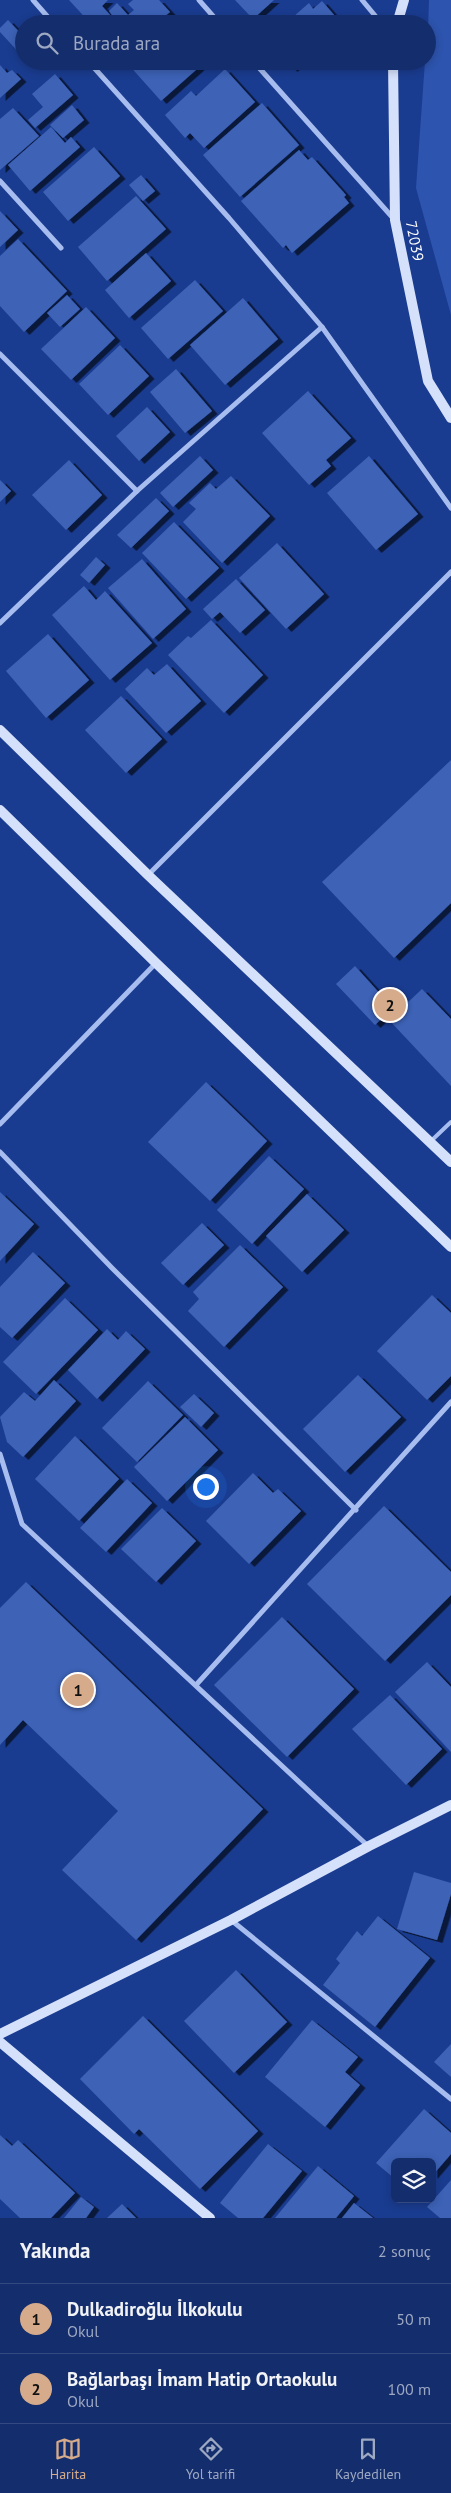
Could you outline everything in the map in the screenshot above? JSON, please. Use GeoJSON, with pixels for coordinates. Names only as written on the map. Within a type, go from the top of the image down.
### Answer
{"type":"FeatureCollection","features":[{"type":"Feature","properties":{"kind":"main road"},"geometry":{"type":"LineString","coordinates":[[400,15],[404,0]]}},
{"type":"Feature","properties":{"kind":"main road","name":"72039"},"geometry":{"type":"LineString","coordinates":[[393,70],[395,220],[428,381],[451,418]]}},
{"type":"Feature","properties":{"kind":"main road"},"geometry":{"type":"LineString","coordinates":[[0,730],[148,875],[451,1162]]}},
{"type":"Feature","properties":{"kind":"main road"},"geometry":{"type":"LineString","coordinates":[[0,810],[451,1247]]}},
{"type":"Feature","properties":{"kind":"main road"},"geometry":{"type":"LineString","coordinates":[[0,2034],[231,1920],[369,1846],[451,1805]]}},
{"type":"Feature","properties":{"kind":"main road"},"geometry":{"type":"LineString","coordinates":[[0,2042],[210,2218]]}},
{"type":"Feature","properties":{"kind":"street"},"geometry":{"type":"LineString","coordinates":[[33,0],[46,15]]}},
{"type":"Feature","properties":{"kind":"street"},"geometry":{"type":"LineString","coordinates":[[199,0],[212,15]]}},
{"type":"Feature","properties":{"kind":"street"},"geometry":{"type":"LineString","coordinates":[[362,0],[374,15]]}},
{"type":"Feature","properties":{"kind":"street"},"geometry":{"type":"LineString","coordinates":[[96,70],[229,218],[322,327],[451,508]]}},
{"type":"Feature","properties":{"kind":"street"},"geometry":{"type":"LineString","coordinates":[[262,70],[395,220]]}},
{"type":"Feature","properties":{"kind":"street"},"geometry":{"type":"LineString","coordinates":[[0,181],[61,248]]}},
{"type":"Feature","properties":{"kind":"street"},"geometry":{"type":"LineString","coordinates":[[0,623],[137,491],[322,327]]}},
{"type":"Feature","properties":{"kind":"street"},"geometry":{"type":"LineString","coordinates":[[0,354],[137,491]]}},
{"type":"Feature","properties":{"kind":"street"},"geometry":{"type":"LineString","coordinates":[[148,875],[451,572]]}},
{"type":"Feature","properties":{"kind":"street"},"geometry":{"type":"LineString","coordinates":[[0,1124],[156,963]]}},
{"type":"Feature","properties":{"kind":"street"},"geometry":{"type":"LineString","coordinates":[[0,1152],[119,1275],[356,1510]]}},
{"type":"Feature","properties":{"kind":"street"},"geometry":{"type":"LineString","coordinates":[[196,1685],[356,1510],[451,1402]]}},
{"type":"Feature","properties":{"kind":"street"},"geometry":{"type":"LineString","coordinates":[[0,1454],[22,1524],[369,1846]]}},
{"type":"Feature","properties":{"kind":"street"},"geometry":{"type":"LineString","coordinates":[[231,1920],[451,2099]]}},
{"type":"Feature","properties":{"kind":"lane"},"geometry":{"type":"LineString","coordinates":[[430,1141],[451,1122]]}},
{"type":"Feature","properties":{"kind":"shaded area"},"geometry":{"type":"Polygon","coordinates":[[[429,0],[451,0],[451,315],[416,188],[424,70],[436,70],[436,15],[429,15],[429,0]]]}},
{"type":"Feature","properties":{"kind":"building"},"geometry":{"type":"Polygon","coordinates":[[[69,0],[108,0],[102,6],[110,15],[83,15],[69,0]]]}},
{"type":"Feature","properties":{"kind":"building"},"geometry":{"type":"Polygon","coordinates":[[[133,0],[159,0],[170,12],[166,15],[128,15],[134,10],[128,4],[133,0]]]}},
{"type":"Feature","properties":{"kind":"building"},"geometry":{"type":"Polygon","coordinates":[[[235,0],[274,0],[257,15],[249,15],[235,0]]]}},
{"type":"Feature","properties":{"kind":"building"},"geometry":{"type":"Polygon","coordinates":[[[322,1],[334,15],[295,15],[309,3],[313,9],[322,1]]]}},
{"type":"Feature","properties":{"kind":"building"},"geometry":{"type":"Polygon","coordinates":[[[117,3],[128,15],[112,15],[109,11],[117,3]]]}},
{"type":"Feature","properties":{"kind":"building"},"geometry":{"type":"Polygon","coordinates":[[[8,20],[15,27],[15,48],[0,32],[0,28],[8,20]]]}},
{"type":"Feature","properties":{"kind":"building"},"geometry":{"type":"Polygon","coordinates":[[[0,65],[7,73],[12,70],[21,79],[0,98],[0,65]]]}},
{"type":"Feature","properties":{"kind":"building"},"geometry":{"type":"Polygon","coordinates":[[[133,70],[196,70],[161,101],[133,70]]]}},
{"type":"Feature","properties":{"kind":"building"},"geometry":{"type":"Polygon","coordinates":[[[226,70],[255,102],[204,148],[190,133],[185,138],[165,115],[191,91],[196,96],[226,70]]]}},
{"type":"Feature","properties":{"kind":"building"},"geometry":{"type":"Polygon","coordinates":[[[55,74],[73,95],[35,128],[28,120],[43,107],[32,94],[55,74]]]}},
{"type":"Feature","properties":{"kind":"building"},"geometry":{"type":"Polygon","coordinates":[[[262,103],[299,145],[240,197],[203,155],[262,103]]]}},
{"type":"Feature","properties":{"kind":"building"},"geometry":{"type":"Polygon","coordinates":[[[72,105],[84,120],[63,138],[50,125],[72,105]]]}},
{"type":"Feature","properties":{"kind":"building"},"geometry":{"type":"Polygon","coordinates":[[[13,108],[39,136],[0,170],[0,119],[13,108]]]}},
{"type":"Feature","properties":{"kind":"building"},"geometry":{"type":"Polygon","coordinates":[[[51,127],[65,143],[71,137],[80,147],[30,191],[8,165],[51,127]]]}},
{"type":"Feature","properties":{"kind":"building"},"geometry":{"type":"Polygon","coordinates":[[[94,147],[120,176],[68,221],[43,192],[94,147]]]}},
{"type":"Feature","properties":{"kind":"building"},"geometry":{"type":"Polygon","coordinates":[[[299,150],[308,160],[312,157],[346,195],[344,197],[349,203],[292,253],[286,245],[283,248],[241,201],[299,150]]]}},
{"type":"Feature","properties":{"kind":"building"},"geometry":{"type":"Polygon","coordinates":[[[141,175],[155,191],[143,201],[129,185],[141,175]]]}},
{"type":"Feature","properties":{"kind":"building"},"geometry":{"type":"Polygon","coordinates":[[[136,196],[166,229],[107,281],[78,247],[136,196]]]}},
{"type":"Feature","properties":{"kind":"building"},"geometry":{"type":"Polygon","coordinates":[[[0,211],[18,230],[0,247],[0,211]]]}},
{"type":"Feature","properties":{"kind":"building"},"geometry":{"type":"Polygon","coordinates":[[[18,239],[67,291],[24,332],[0,306],[0,256],[18,239]]]}},
{"type":"Feature","properties":{"kind":"building"},"geometry":{"type":"Polygon","coordinates":[[[146,253],[171,281],[129,318],[105,290],[146,253]]]}},
{"type":"Feature","properties":{"kind":"building"},"geometry":{"type":"Polygon","coordinates":[[[195,280],[223,311],[168,359],[141,328],[195,280]]]}},
{"type":"Feature","properties":{"kind":"building"},"geometry":{"type":"Polygon","coordinates":[[[67,295],[80,309],[60,327],[47,313],[67,295]]]}},
{"type":"Feature","properties":{"kind":"building"},"geometry":{"type":"Polygon","coordinates":[[[243,298],[278,339],[225,385],[190,345],[243,298]]]}},
{"type":"Feature","properties":{"kind":"building"},"geometry":{"type":"Polygon","coordinates":[[[86,307],[115,338],[71,380],[41,349],[86,307]]]}},
{"type":"Feature","properties":{"kind":"building"},"geometry":{"type":"Polygon","coordinates":[[[120,345],[149,376],[108,415],[79,384],[120,345]]]}},
{"type":"Feature","properties":{"kind":"building"},"geometry":{"type":"Polygon","coordinates":[[[176,369],[212,411],[185,433],[150,392],[176,369]]]}},
{"type":"Feature","properties":{"kind":"building"},"geometry":{"type":"Polygon","coordinates":[[[308,391],[351,438],[326,460],[331,466],[309,485],[262,433],[308,391]]]}},
{"type":"Feature","properties":{"kind":"building"},"geometry":{"type":"Polygon","coordinates":[[[147,407],[170,432],[139,461],[116,436],[147,407]]]}},
{"type":"Feature","properties":{"kind":"building"},"geometry":{"type":"Polygon","coordinates":[[[200,456],[213,470],[173,507],[160,493],[200,456]]]}},
{"type":"Feature","properties":{"kind":"building"},"geometry":{"type":"Polygon","coordinates":[[[369,456],[418,514],[376,550],[327,493],[369,456]]]}},
{"type":"Feature","properties":{"kind":"building"},"geometry":{"type":"Polygon","coordinates":[[[69,460],[102,495],[66,530],[32,495],[69,460]]]}},
{"type":"Feature","properties":{"kind":"building"},"geometry":{"type":"Polygon","coordinates":[[[231,476],[270,516],[222,563],[183,522],[196,509],[189,503],[210,483],[216,489],[231,476]]]}},
{"type":"Feature","properties":{"kind":"building"},"geometry":{"type":"Polygon","coordinates":[[[0,480],[11,491],[0,502],[0,480]]]}},
{"type":"Feature","properties":{"kind":"building"},"geometry":{"type":"Polygon","coordinates":[[[156,498],[169,511],[131,548],[117,535],[156,498]]]}},
{"type":"Feature","properties":{"kind":"building"},"geometry":{"type":"Polygon","coordinates":[[[174,522],[219,568],[186,599],[142,553],[174,522]]]}},
{"type":"Feature","properties":{"kind":"building"},"geometry":{"type":"Polygon","coordinates":[[[277,543],[324,594],[286,629],[239,578],[277,543]]]}},
{"type":"Feature","properties":{"kind":"building"},"geometry":{"type":"Polygon","coordinates":[[[96,557],[105,565],[89,583],[80,575],[96,557]]]}},
{"type":"Feature","properties":{"kind":"building"},"geometry":{"type":"Polygon","coordinates":[[[142,559],[186,609],[153,639],[108,588],[142,559]]]}},
{"type":"Feature","properties":{"kind":"building"},"geometry":{"type":"Polygon","coordinates":[[[236,579],[265,610],[240,633],[220,612],[212,619],[203,609],[236,579]]]}},
{"type":"Feature","properties":{"kind":"building"},"geometry":{"type":"Polygon","coordinates":[[[84,586],[96,600],[105,591],[152,643],[110,680],[52,615],[84,586]]]}},
{"type":"Feature","properties":{"kind":"building"},"geometry":{"type":"Polygon","coordinates":[[[211,620],[263,675],[224,713],[168,655],[188,636],[191,638],[211,620]]]}},
{"type":"Feature","properties":{"kind":"building"},"geometry":{"type":"Polygon","coordinates":[[[48,634],[89,680],[46,718],[6,671],[48,634]]]}},
{"type":"Feature","properties":{"kind":"building"},"geometry":{"type":"Polygon","coordinates":[[[167,664],[201,701],[166,733],[125,689],[147,668],[154,675],[167,664]]]}},
{"type":"Feature","properties":{"kind":"building"},"geometry":{"type":"Polygon","coordinates":[[[121,696],[162,739],[126,773],[85,730],[121,696]]]}},
{"type":"Feature","properties":{"kind":"building"},"geometry":{"type":"Polygon","coordinates":[[[451,760],[451,903],[394,958],[322,882],[451,760]]]}},
{"type":"Feature","properties":{"kind":"building"},"geometry":{"type":"Polygon","coordinates":[[[355,966],[393,1008],[375,1025],[336,984],[355,966]]]}},
{"type":"Feature","properties":{"kind":"building"},"geometry":{"type":"Polygon","coordinates":[[[422,989],[451,1019],[451,1086],[389,1020],[422,989]]]}},
{"type":"Feature","properties":{"kind":"building"},"geometry":{"type":"Polygon","coordinates":[[[206,1082],[267,1141],[210,1201],[148,1142],[206,1082]]]}},
{"type":"Feature","properties":{"kind":"building"},"geometry":{"type":"Polygon","coordinates":[[[269,1156],[304,1189],[252,1244],[217,1210],[269,1156]]]}},
{"type":"Feature","properties":{"kind":"building"},"geometry":{"type":"Polygon","coordinates":[[[0,1192],[34,1224],[0,1261],[0,1192]]]}},
{"type":"Feature","properties":{"kind":"building"},"geometry":{"type":"Polygon","coordinates":[[[307,1194],[344,1230],[302,1272],[266,1236],[307,1194]]]}},
{"type":"Feature","properties":{"kind":"building"},"geometry":{"type":"Polygon","coordinates":[[[202,1223],[224,1245],[183,1285],[161,1263],[202,1223]]]}},
{"type":"Feature","properties":{"kind":"building"},"geometry":{"type":"Polygon","coordinates":[[[240,1245],[283,1287],[224,1347],[188,1311],[199,1299],[193,1292],[240,1245]]]}},
{"type":"Feature","properties":{"kind":"building"},"geometry":{"type":"Polygon","coordinates":[[[33,1252],[65,1283],[12,1338],[0,1327],[0,1287],[33,1252]]]}},
{"type":"Feature","properties":{"kind":"building"},"geometry":{"type":"Polygon","coordinates":[[[432,1295],[451,1313],[451,1376],[427,1400],[377,1351],[432,1295]]]}},
{"type":"Feature","properties":{"kind":"building"},"geometry":{"type":"Polygon","coordinates":[[[65,1298],[98,1330],[36,1394],[3,1362],[65,1298]]]}},
{"type":"Feature","properties":{"kind":"building"},"geometry":{"type":"Polygon","coordinates":[[[107,1329],[118,1340],[126,1331],[145,1349],[97,1399],[68,1370],[107,1329]]]}},
{"type":"Feature","properties":{"kind":"building"},"geometry":{"type":"Polygon","coordinates":[[[358,1375],[401,1417],[345,1472],[303,1429],[358,1375]]]}},
{"type":"Feature","properties":{"kind":"building"},"geometry":{"type":"Polygon","coordinates":[[[54,1380],[76,1401],[23,1457],[7,1442],[0,1417],[24,1392],[35,1401],[54,1380]]]}},
{"type":"Feature","properties":{"kind":"building"},"geometry":{"type":"Polygon","coordinates":[[[148,1381],[183,1415],[137,1462],[102,1428],[148,1381]]]}},
{"type":"Feature","properties":{"kind":"building"},"geometry":{"type":"Polygon","coordinates":[[[194,1394],[214,1413],[201,1427],[180,1407],[194,1394]]]}},
{"type":"Feature","properties":{"kind":"building"},"geometry":{"type":"Polygon","coordinates":[[[185,1417],[218,1450],[167,1501],[134,1467],[185,1417]]]}},
{"type":"Feature","properties":{"kind":"building"},"geometry":{"type":"Polygon","coordinates":[[[75,1436],[119,1479],[79,1521],[35,1479],[75,1436]]]}},
{"type":"Feature","properties":{"kind":"building"},"geometry":{"type":"Polygon","coordinates":[[[253,1473],[273,1493],[278,1489],[301,1511],[249,1564],[206,1521],[253,1473]]]}},
{"type":"Feature","properties":{"kind":"building"},"geometry":{"type":"Polygon","coordinates":[[[127,1479],[152,1503],[106,1552],[80,1528],[127,1479]]]}},
{"type":"Feature","properties":{"kind":"building"},"geometry":{"type":"Polygon","coordinates":[[[384,1506],[451,1572],[451,1595],[385,1661],[307,1584],[384,1506]]]}},
{"type":"Feature","properties":{"kind":"building"},"geometry":{"type":"Polygon","coordinates":[[[162,1508],[196,1541],[156,1582],[121,1549],[162,1508]]]}},
{"type":"Feature","properties":{"kind":"building"},"geometry":{"type":"Polygon","coordinates":[[[26,1582],[263,1809],[136,1940],[62,1870],[118,1811],[23,1720],[0,1745],[0,1608],[26,1582]]]}},
{"type":"Feature","properties":{"kind":"building"},"geometry":{"type":"Polygon","coordinates":[[[282,1617],[354,1689],[287,1757],[214,1685],[282,1617]]]}},
{"type":"Feature","properties":{"kind":"building"},"geometry":{"type":"Polygon","coordinates":[[[427,1662],[451,1687],[451,1752],[395,1692],[427,1662]]]}},
{"type":"Feature","properties":{"kind":"building"},"geometry":{"type":"Polygon","coordinates":[[[390,1695],[442,1749],[406,1785],[352,1729],[390,1695]]]}},
{"type":"Feature","properties":{"kind":"building"},"geometry":{"type":"Polygon","coordinates":[[[414,1872],[451,1883],[451,1894],[437,1940],[397,1929],[414,1872]]]}},
{"type":"Feature","properties":{"kind":"building"},"geometry":{"type":"Polygon","coordinates":[[[378,1916],[430,1958],[375,2027],[323,1985],[340,1963],[336,1959],[357,1931],[362,1936],[378,1916]]]}},
{"type":"Feature","properties":{"kind":"building"},"geometry":{"type":"Polygon","coordinates":[[[236,1970],[287,2022],[234,2073],[184,2021],[236,1970]]]}},
{"type":"Feature","properties":{"kind":"building"},"geometry":{"type":"Polygon","coordinates":[[[143,2016],[258,2131],[200,2189],[139,2129],[134,2134],[80,2079],[143,2016]]]}},
{"type":"Feature","properties":{"kind":"building"},"geometry":{"type":"Polygon","coordinates":[[[312,2020],[358,2057],[345,2072],[360,2085],[325,2127],[265,2077],[312,2020]]]}},
{"type":"Feature","properties":{"kind":"building"},"geometry":{"type":"Polygon","coordinates":[[[451,2044],[451,2077],[434,2062],[451,2044]]]}},
{"type":"Feature","properties":{"kind":"building"},"geometry":{"type":"Polygon","coordinates":[[[424,2109],[451,2133],[451,2154],[436,2171],[436,2158],[391,2158],[391,2176],[376,2163],[424,2109]]]}},
{"type":"Feature","properties":{"kind":"building"},"geometry":{"type":"Polygon","coordinates":[[[0,2135],[12,2146],[18,2140],[75,2193],[51,2218],[20,2218],[0,2199],[0,2135]]]}},
{"type":"Feature","properties":{"kind":"building"},"geometry":{"type":"Polygon","coordinates":[[[268,2144],[302,2171],[263,2218],[238,2218],[220,2203],[268,2144]]]}},
{"type":"Feature","properties":{"kind":"building"},"geometry":{"type":"Polygon","coordinates":[[[318,2166],[354,2196],[336,2218],[275,2218],[318,2166]]]}},
{"type":"Feature","properties":{"kind":"building"},"geometry":{"type":"Polygon","coordinates":[[[451,2180],[451,2218],[440,2218],[427,2207],[431,2203],[436,2203],[436,2197],[451,2180]]]}},
{"type":"Feature","properties":{"kind":"building"},"geometry":{"type":"Polygon","coordinates":[[[81,2197],[94,2207],[86,2218],[64,2218],[81,2197]]]}},
{"type":"Feature","properties":{"kind":"building"},"geometry":{"type":"Polygon","coordinates":[[[354,2203],[373,2218],[342,2218],[354,2203]]]}},
{"type":"Feature","properties":{"kind":"building"},"geometry":{"type":"Polygon","coordinates":[[[122,2204],[136,2218],[107,2218],[122,2204]]]}},
{"type":"Feature","properties":{"kind":"place","name":"Bağlarbaşı İmam Hatip Ortaokulu"},"geometry":{"type":"Point","coordinates":[390,1005]}},
{"type":"Feature","properties":{"kind":"place","name":"Dulkadiroğlu İlkokulu"},"geometry":{"type":"Point","coordinates":[78,1690]}}]}
